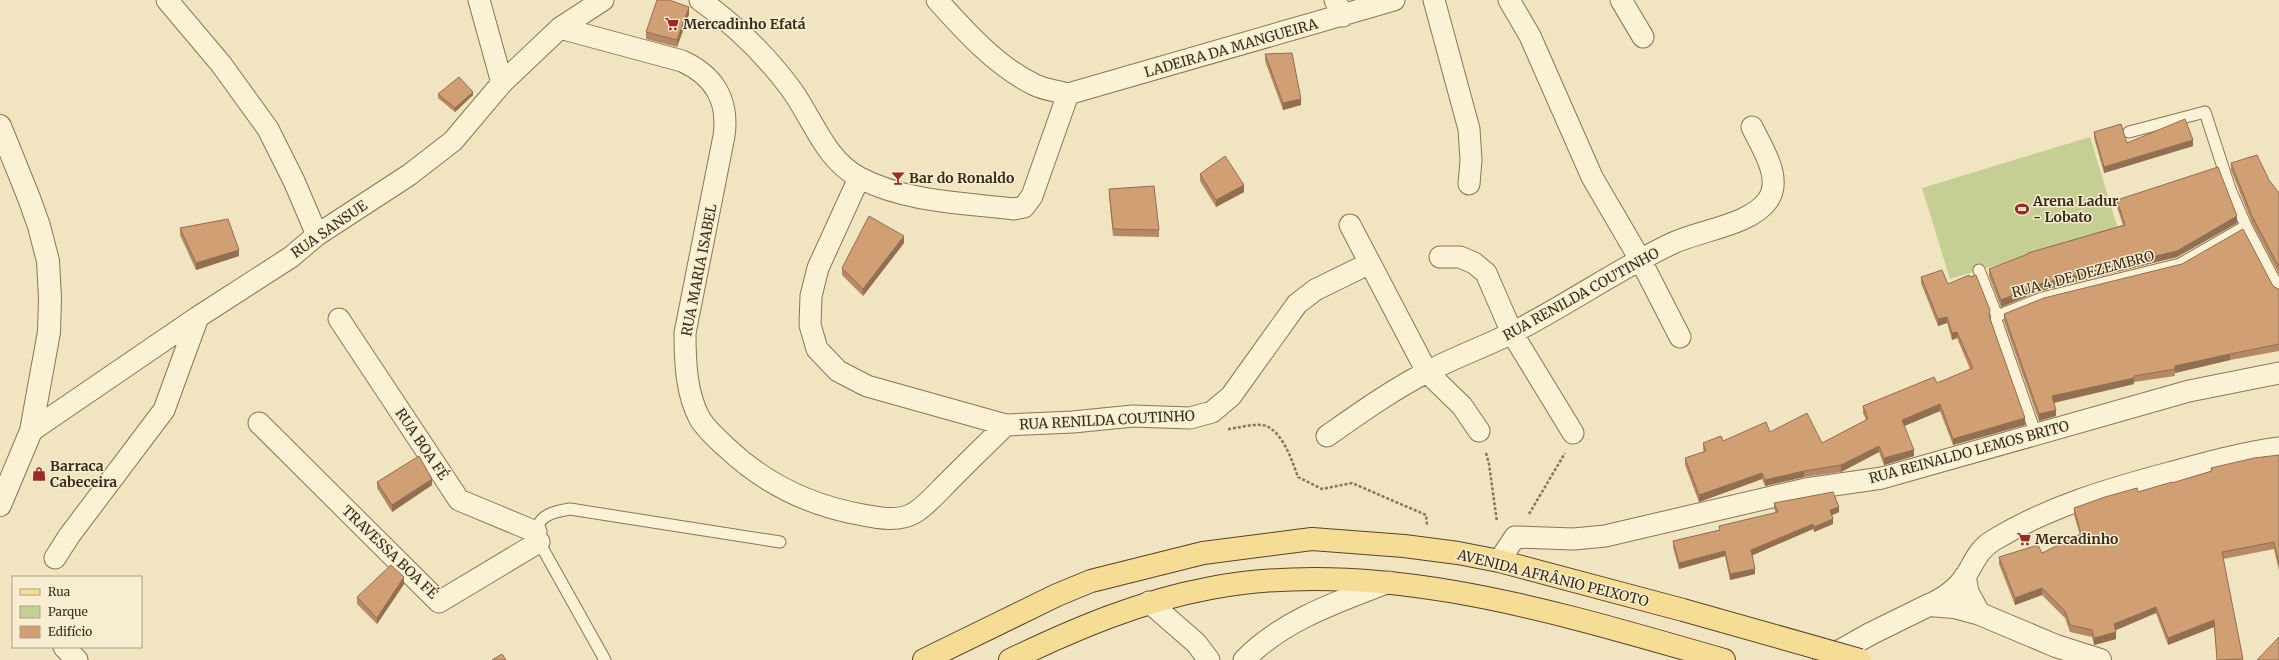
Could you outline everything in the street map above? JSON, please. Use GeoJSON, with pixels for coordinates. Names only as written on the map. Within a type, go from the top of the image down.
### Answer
{"type":"FeatureCollection","features":[{"type":"Feature","properties":{"kind":"main road","name":"AVENIDA AFRÂNIO PEIXOTO"},"geometry":{"type":"LineString","coordinates":[[924,660],[1057,595],[1091,581],[1203,553],[1312,539],[1430,549],[1508,549],[1683,610],[1860,660]]}},
{"type":"Feature","properties":{"kind":"main road"},"geometry":{"type":"LineString","coordinates":[[1010,660],[1072,630],[1149,602],[1212,587],[1278,580],[1389,582],[1475,595],[1640,636],[1724,660]]}},
{"type":"Feature","properties":{"kind":"street"},"geometry":{"type":"LineString","coordinates":[[167,0],[221,64],[268,128],[294,181],[317,235]]}},
{"type":"Feature","properties":{"kind":"street"},"geometry":{"type":"LineString","coordinates":[[479,0],[502,83]]}},
{"type":"Feature","properties":{"kind":"street","name":"RUA SANSUE"},"geometry":{"type":"LineString","coordinates":[[32,431],[198,317],[291,256],[317,235],[409,176],[453,141],[502,83],[560,28],[603,0]]}},
{"type":"Feature","properties":{"kind":"street"},"geometry":{"type":"LineString","coordinates":[[700,0],[728,20],[767,58],[792,90],[828,151],[843,166],[859,178],[885,189],[911,195],[1014,209],[1024,206],[1032,196],[1068,94],[1036,86],[1002,64],[957,22],[937,0]]}},
{"type":"Feature","properties":{"kind":"street","name":"LADEIRA DA MANGUEIRA"},"geometry":{"type":"LineString","coordinates":[[1068,94],[1339,8],[1394,0]]}},
{"type":"Feature","properties":{"kind":"street"},"geometry":{"type":"LineString","coordinates":[[1434,0],[1469,129],[1471,160],[1469,184]]}},
{"type":"Feature","properties":{"kind":"street"},"geometry":{"type":"LineString","coordinates":[[1509,0],[1530,36],[1592,176],[1641,261],[1680,337]]}},
{"type":"Feature","properties":{"kind":"street"},"geometry":{"type":"LineString","coordinates":[[1621,0],[1643,37]]}},
{"type":"Feature","properties":{"kind":"street","name":"RUA MARIA ISABEL"},"geometry":{"type":"LineString","coordinates":[[560,28],[682,61],[698,68],[711,81],[722,100],[727,119],[685,333],[685,356],[689,386],[699,418],[707,429],[745,465],[789,492],[821,505],[853,514],[892,519],[913,514],[923,506],[1006,425]]}},
{"type":"Feature","properties":{"kind":"street"},"geometry":{"type":"LineString","coordinates":[[0,126],[29,198],[48,261],[50,298],[49,332],[32,431],[0,505]]}},
{"type":"Feature","properties":{"kind":"street","name":"RUA RENILDA COUTINHO"},"geometry":{"type":"LineString","coordinates":[[1328,436],[1378,400],[1427,372],[1512,332],[1673,243],[1702,231],[1740,220],[1758,212],[1769,199],[1774,185],[1769,162],[1752,127]]}},
{"type":"Feature","properties":{"kind":"street","name":"RUA RENILDA COUTINHO"},"geometry":{"type":"LineString","coordinates":[[859,178],[818,268],[811,296],[810,325],[818,349],[838,371],[867,386],[1006,425],[1073,422],[1133,416],[1190,418],[1212,412],[1231,396],[1297,304],[1315,290],[1370,263]]}},
{"type":"Feature","properties":{"kind":"street"},"geometry":{"type":"LineString","coordinates":[[1350,225],[1427,372],[1462,406],[1479,431]]}},
{"type":"Feature","properties":{"kind":"street"},"geometry":{"type":"LineString","coordinates":[[1440,257],[1460,257],[1474,263],[1486,273],[1512,332],[1574,433]]}},
{"type":"Feature","properties":{"kind":"street"},"geometry":{"type":"LineString","coordinates":[[55,558],[69,536],[164,410],[198,317]]}},
{"type":"Feature","properties":{"kind":"street","name":"RUA BOA FÉ"},"geometry":{"type":"LineString","coordinates":[[339,319],[459,500],[537,537]]}},
{"type":"Feature","properties":{"kind":"street","name":"RUA REINALDO LEMOS BRITO"},"geometry":{"type":"LineString","coordinates":[[1508,549],[1605,536],[1806,489],[1882,478],[2189,391],[2279,373]]}},
{"type":"Feature","properties":{"kind":"street","name":"TRAVESSA BOA FÉ"},"geometry":{"type":"LineString","coordinates":[[259,423],[439,602],[537,537]]}},
{"type":"Feature","properties":{"kind":"street"},"geometry":{"type":"LineString","coordinates":[[1823,660],[1870,634],[1948,596],[1965,576],[1982,548],[1994,540],[2064,506],[2101,491],[2244,453],[2279,448]]}},
{"type":"Feature","properties":{"kind":"street"},"geometry":{"type":"LineString","coordinates":[[1965,576],[1968,592],[1980,614]]}},
{"type":"Feature","properties":{"kind":"street"},"geometry":{"type":"LineString","coordinates":[[1244,660],[1254,650],[1282,630],[1319,609],[1389,582]]}},
{"type":"Feature","properties":{"kind":"street"},"geometry":{"type":"LineString","coordinates":[[1149,602],[1191,638],[1209,660]]}},
{"type":"Feature","properties":{"kind":"street"},"geometry":{"type":"LineString","coordinates":[[1929,605],[1954,606],[1980,614],[2056,646],[2100,660]]}},
{"type":"Feature","properties":{"kind":"street"},"geometry":{"type":"LineString","coordinates":[[65,648],[77,660]]}},
{"type":"Feature","properties":{"kind":"lane"},"geometry":{"type":"LineString","coordinates":[[2129,132],[2205,112],[2230,189],[2246,226],[2279,289]]}},
{"type":"Feature","properties":{"kind":"lane","name":"RUA 4 DE DEZEMBRO"},"geometry":{"type":"LineString","coordinates":[[1997,316],[2042,298],[2180,264],[2246,226]]}},
{"type":"Feature","properties":{"kind":"lane"},"geometry":{"type":"LineString","coordinates":[[1979,270],[1997,316],[1996,320],[2036,435]]}},
{"type":"Feature","properties":{"kind":"lane"},"geometry":{"type":"LineString","coordinates":[[605,660],[537,537],[540,521],[551,512],[570,509],[780,542]]}},
{"type":"Feature","properties":{"kind":"path"},"geometry":{"type":"LineString","coordinates":[[1225,429],[1263,425],[1276,433],[1291,458],[1298,477],[1322,488],[1352,483],[1426,515],[1430,549]]}},
{"type":"Feature","properties":{"kind":"path"},"geometry":{"type":"LineString","coordinates":[[1479,431],[1489,464],[1497,521],[1508,549]]}},
{"type":"Feature","properties":{"kind":"path"},"geometry":{"type":"LineString","coordinates":[[1508,549],[1572,441],[1574,433]]}},
{"type":"Feature","properties":{"kind":"green space","name":"Arena Ladur - Lobato"},"geometry":{"type":"Polygon","coordinates":[[[2090,137],[2118,229],[1950,279],[1922,188],[2090,137]]]}},
{"type":"Feature","properties":{"kind":"building"},"geometry":{"type":"Polygon","coordinates":[[[657,0],[669,0],[689,7],[677,40],[646,32],[657,0]]]}},
{"type":"Feature","properties":{"kind":"building"},"geometry":{"type":"Polygon","coordinates":[[[1292,53],[1301,99],[1283,103],[1265,54],[1292,53]]]}},
{"type":"Feature","properties":{"kind":"building"},"geometry":{"type":"Polygon","coordinates":[[[459,77],[473,92],[455,108],[438,94],[459,77]]]}},
{"type":"Feature","properties":{"kind":"building"},"geometry":{"type":"Polygon","coordinates":[[[2185,119],[2193,140],[2104,167],[2094,132],[2121,124],[2127,143],[2185,119]]]}},
{"type":"Feature","properties":{"kind":"building"},"geometry":{"type":"Polygon","coordinates":[[[2257,155],[2269,180],[2279,193],[2279,267],[2252,216],[2231,163],[2257,155]]]}},
{"type":"Feature","properties":{"kind":"building"},"geometry":{"type":"Polygon","coordinates":[[[1225,156],[1244,185],[1216,200],[1200,174],[1225,156]]]}},
{"type":"Feature","properties":{"kind":"building"},"geometry":{"type":"Polygon","coordinates":[[[2218,167],[2237,216],[2177,251],[2040,284],[2001,300],[1989,269],[2028,253],[2125,225],[2117,200],[2218,167]]]}},
{"type":"Feature","properties":{"kind":"building"},"geometry":{"type":"Polygon","coordinates":[[[1154,186],[1159,230],[1113,229],[1109,189],[1154,186]]]}},
{"type":"Feature","properties":{"kind":"building"},"geometry":{"type":"Polygon","coordinates":[[[869,216],[904,236],[863,289],[842,268],[869,216]]]}},
{"type":"Feature","properties":{"kind":"building"},"geometry":{"type":"Polygon","coordinates":[[[228,219],[239,250],[196,263],[180,228],[228,219]]]}},
{"type":"Feature","properties":{"kind":"building"},"geometry":{"type":"Polygon","coordinates":[[[2243,229],[2273,286],[2279,289],[2279,344],[2175,366],[2175,369],[2134,376],[2134,378],[2052,396],[2056,410],[2039,414],[2004,314],[2044,298],[2182,264],[2243,229]]]}},
{"type":"Feature","properties":{"kind":"building"},"geometry":{"type":"Polygon","coordinates":[[[1942,270],[1948,284],[1969,275],[1970,277],[1976,275],[1990,310],[1989,316],[2025,418],[1953,439],[1940,404],[1902,420],[1914,450],[1884,458],[1879,446],[1841,465],[1804,471],[1765,480],[1762,473],[1699,495],[1685,458],[1706,451],[1703,443],[1721,436],[1723,441],[1766,422],[1770,432],[1807,413],[1822,443],[1868,419],[1863,406],[1934,377],[1937,383],[1973,368],[1957,332],[1952,333],[1947,317],[1938,319],[1921,277],[1942,270]]]}},
{"type":"Feature","properties":{"kind":"building"},"geometry":{"type":"Polygon","coordinates":[[[2279,455],[2279,565],[2274,542],[2222,552],[2243,659],[2217,660],[2214,620],[2168,638],[2156,607],[2114,624],[2116,632],[2094,638],[2092,630],[2070,625],[2065,611],[2042,588],[2015,598],[1999,557],[2038,545],[2042,553],[2081,534],[2074,508],[2137,488],[2138,492],[2172,483],[2212,471],[2211,468],[2254,458],[2279,455]]]}},
{"type":"Feature","properties":{"kind":"building"},"geometry":{"type":"Polygon","coordinates":[[[419,456],[432,479],[392,505],[377,482],[419,456]]]}},
{"type":"Feature","properties":{"kind":"building"},"geometry":{"type":"Polygon","coordinates":[[[1833,492],[1839,507],[1830,510],[1833,519],[1814,527],[1813,524],[1751,550],[1755,569],[1730,574],[1725,551],[1679,563],[1673,541],[1720,530],[1719,526],[1778,512],[1774,503],[1833,492]]]}},
{"type":"Feature","properties":{"kind":"building"},"geometry":{"type":"Polygon","coordinates":[[[391,565],[404,577],[377,618],[357,597],[391,565]]]}},
{"type":"Feature","properties":{"kind":"building"},"geometry":{"type":"Polygon","coordinates":[[[2279,637],[2279,660],[2257,660],[2279,637]]]}},
{"type":"Feature","properties":{"kind":"building"},"geometry":{"type":"Polygon","coordinates":[[[502,654],[506,660],[492,660],[502,654]]]}},
{"type":"Feature","properties":{"kind":"place","name":"Mercadinho Efatá"},"geometry":{"type":"Point","coordinates":[672,24]}},
{"type":"Feature","properties":{"kind":"place","name":"Bar do Ronaldo"},"geometry":{"type":"Point","coordinates":[898,178]}},
{"type":"Feature","properties":{"kind":"place","name":"Arena Ladur - Lobato"},"geometry":{"type":"Point","coordinates":[2022,209]}},
{"type":"Feature","properties":{"kind":"place","name":"Barraca Cabeceira"},"geometry":{"type":"Point","coordinates":[39,474]}},
{"type":"Feature","properties":{"kind":"place","name":"Mercadinho"},"geometry":{"type":"Point","coordinates":[2024,539]}}]}
